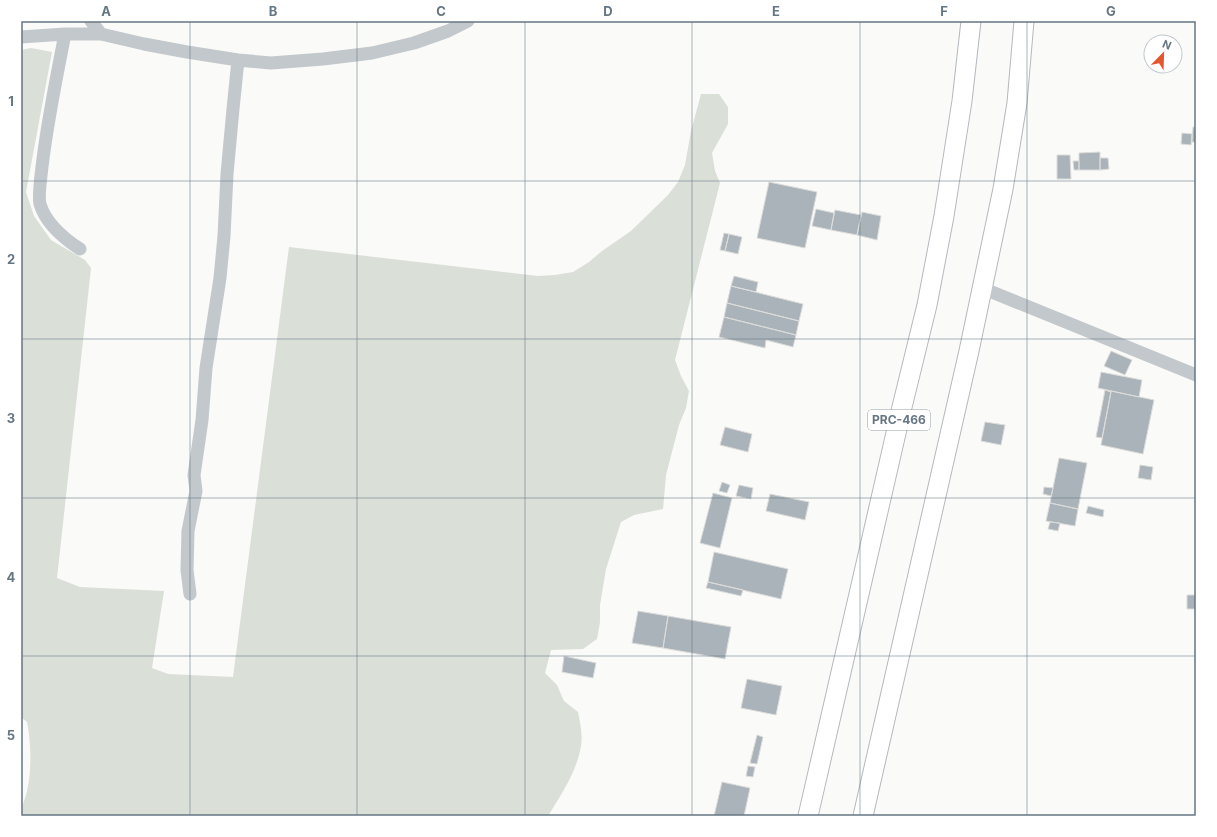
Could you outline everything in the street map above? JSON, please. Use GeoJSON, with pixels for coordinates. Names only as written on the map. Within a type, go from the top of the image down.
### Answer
{"type":"FeatureCollection","features":[{"type":"Feature","properties":{"kind":"highway","name":"PRC-466"},"geometry":{"type":"LineString","coordinates":[[808,816],[902,407],[927,305],[945,208],[962,101],[971,21]]}},
{"type":"Feature","properties":{"kind":"highway"},"geometry":{"type":"LineString","coordinates":[[863,816],[911,608],[1003,189],[1017,103],[1024,21]]}},
{"type":"Feature","properties":{"kind":"street"},"geometry":{"type":"LineString","coordinates":[[91,21],[101,34]]}},
{"type":"Feature","properties":{"kind":"street"},"geometry":{"type":"LineString","coordinates":[[21,37],[65,34],[101,34],[187,52],[238,60],[271,63],[372,53],[414,43],[448,31],[468,21]]}},
{"type":"Feature","properties":{"kind":"street"},"geometry":{"type":"LineString","coordinates":[[65,34],[46,134],[39,202],[45,216],[55,230],[68,242],[80,249]]}},
{"type":"Feature","properties":{"kind":"street"},"geometry":{"type":"LineString","coordinates":[[190,594],[186,570],[188,531],[196,491],[194,475],[202,420],[206,368],[220,278],[227,174],[238,60]]}},
{"type":"Feature","properties":{"kind":"street"},"geometry":{"type":"LineString","coordinates":[[982,288],[1196,375]]}},
{"type":"Feature","properties":{"kind":"shaded area"},"geometry":{"type":"Polygon","coordinates":[[[31,48],[52,52],[26,192],[34,216],[51,240],[85,260],[91,268],[57,578],[80,587],[164,591],[152,668],[168,674],[233,677],[289,247],[538,276],[573,272],[631,231],[668,195],[678,182],[685,165],[691,131],[701,94],[719,94],[728,107],[728,124],[712,153],[715,171],[720,183],[675,360],[689,391],[686,408],[679,425],[666,475],[663,509],[634,515],[621,522],[606,569],[600,605],[600,622],[597,639],[583,649],[551,650],[545,673],[557,685],[564,701],[578,712],[582,737],[576,765],[548,816],[21,816],[29,783],[30,756],[27,722],[21,717],[21,50],[31,48]]]}},
{"type":"Feature","properties":{"kind":"building"},"geometry":{"type":"Polygon","coordinates":[[[1193,127],[1196,127],[1196,142],[1192,142],[1193,127]]]}},
{"type":"Feature","properties":{"kind":"building"},"geometry":{"type":"Polygon","coordinates":[[[1182,133],[1192,134],[1191,145],[1181,144],[1182,133]]]}},
{"type":"Feature","properties":{"kind":"building"},"geometry":{"type":"Polygon","coordinates":[[[1100,152],[1100,170],[1079,170],[1079,153],[1100,152]]]}},
{"type":"Feature","properties":{"kind":"building"},"geometry":{"type":"Polygon","coordinates":[[[1057,155],[1070,155],[1071,179],[1057,179],[1057,155]]]}},
{"type":"Feature","properties":{"kind":"building"},"geometry":{"type":"Polygon","coordinates":[[[1100,158],[1108,158],[1109,169],[1100,170],[1100,158]]]}},
{"type":"Feature","properties":{"kind":"building"},"geometry":{"type":"Polygon","coordinates":[[[1073,161],[1079,161],[1079,170],[1074,170],[1073,161]]]}},
{"type":"Feature","properties":{"kind":"building"},"geometry":{"type":"Polygon","coordinates":[[[769,182],[817,192],[805,248],[757,238],[769,182]]]}},
{"type":"Feature","properties":{"kind":"building"},"geometry":{"type":"Polygon","coordinates":[[[816,209],[834,213],[831,230],[812,226],[816,209]]]}},
{"type":"Feature","properties":{"kind":"building"},"geometry":{"type":"Polygon","coordinates":[[[835,210],[861,215],[857,235],[831,230],[835,210]]]}},
{"type":"Feature","properties":{"kind":"building"},"geometry":{"type":"Polygon","coordinates":[[[862,212],[881,216],[877,240],[857,235],[862,212]]]}},
{"type":"Feature","properties":{"kind":"building"},"geometry":{"type":"Polygon","coordinates":[[[724,233],[729,234],[725,251],[720,250],[724,233]]]}},
{"type":"Feature","properties":{"kind":"building"},"geometry":{"type":"Polygon","coordinates":[[[729,234],[742,237],[738,254],[725,251],[729,234]]]}},
{"type":"Feature","properties":{"kind":"building"},"geometry":{"type":"Polygon","coordinates":[[[734,276],[758,282],[756,292],[731,286],[734,276]]]}},
{"type":"Feature","properties":{"kind":"building"},"geometry":{"type":"Polygon","coordinates":[[[731,286],[803,304],[799,321],[727,303],[731,286]]]}},
{"type":"Feature","properties":{"kind":"building"},"geometry":{"type":"Polygon","coordinates":[[[727,303],[799,321],[796,335],[724,317],[727,303]]]}},
{"type":"Feature","properties":{"kind":"building"},"geometry":{"type":"Polygon","coordinates":[[[724,317],[796,335],[793,347],[766,340],[765,348],[719,337],[724,317]]]}},
{"type":"Feature","properties":{"kind":"building"},"geometry":{"type":"Polygon","coordinates":[[[1111,351],[1132,360],[1125,375],[1104,366],[1111,351]]]}},
{"type":"Feature","properties":{"kind":"building"},"geometry":{"type":"Polygon","coordinates":[[[1101,372],[1142,380],[1139,397],[1098,388],[1101,372]]]}},
{"type":"Feature","properties":{"kind":"building"},"geometry":{"type":"Polygon","coordinates":[[[1105,390],[1111,392],[1102,438],[1096,437],[1105,390]]]}},
{"type":"Feature","properties":{"kind":"building"},"geometry":{"type":"Polygon","coordinates":[[[1111,391],[1154,400],[1143,454],[1101,445],[1111,391]]]}},
{"type":"Feature","properties":{"kind":"building"},"geometry":{"type":"Polygon","coordinates":[[[985,422],[1005,425],[1001,445],[981,441],[985,422]]]}},
{"type":"Feature","properties":{"kind":"building"},"geometry":{"type":"Polygon","coordinates":[[[725,427],[752,434],[748,452],[720,445],[725,427]]]}},
{"type":"Feature","properties":{"kind":"building"},"geometry":{"type":"Polygon","coordinates":[[[1059,458],[1087,463],[1078,509],[1050,503],[1059,458]]]}},
{"type":"Feature","properties":{"kind":"building"},"geometry":{"type":"Polygon","coordinates":[[[1140,465],[1153,467],[1151,480],[1138,478],[1140,465]]]}},
{"type":"Feature","properties":{"kind":"building"},"geometry":{"type":"Polygon","coordinates":[[[722,482],[730,485],[727,493],[719,491],[722,482]]]}},
{"type":"Feature","properties":{"kind":"building"},"geometry":{"type":"Polygon","coordinates":[[[739,485],[753,488],[751,499],[736,496],[739,485]]]}},
{"type":"Feature","properties":{"kind":"building"},"geometry":{"type":"Polygon","coordinates":[[[1044,487],[1053,488],[1051,496],[1043,494],[1044,487]]]}},
{"type":"Feature","properties":{"kind":"building"},"geometry":{"type":"Polygon","coordinates":[[[713,493],[732,498],[720,548],[700,543],[713,493]]]}},
{"type":"Feature","properties":{"kind":"building"},"geometry":{"type":"Polygon","coordinates":[[[770,494],[809,502],[805,520],[766,511],[770,494]]]}},
{"type":"Feature","properties":{"kind":"building"},"geometry":{"type":"Polygon","coordinates":[[[1050,503],[1078,509],[1075,526],[1046,521],[1050,503]]]}},
{"type":"Feature","properties":{"kind":"building"},"geometry":{"type":"Polygon","coordinates":[[[1088,506],[1104,510],[1103,517],[1086,513],[1088,506]]]}},
{"type":"Feature","properties":{"kind":"building"},"geometry":{"type":"Polygon","coordinates":[[[1050,522],[1060,523],[1058,531],[1048,529],[1050,522]]]}},
{"type":"Feature","properties":{"kind":"building"},"geometry":{"type":"Polygon","coordinates":[[[714,552],[788,569],[781,599],[708,582],[714,552]]]}},
{"type":"Feature","properties":{"kind":"building"},"geometry":{"type":"Polygon","coordinates":[[[708,582],[743,590],[741,596],[706,588],[708,582]]]}},
{"type":"Feature","properties":{"kind":"building"},"geometry":{"type":"Polygon","coordinates":[[[1187,595],[1196,595],[1196,609],[1187,609],[1187,595]]]}},
{"type":"Feature","properties":{"kind":"building"},"geometry":{"type":"Polygon","coordinates":[[[638,611],[668,616],[663,648],[632,643],[638,611]]]}},
{"type":"Feature","properties":{"kind":"building"},"geometry":{"type":"Polygon","coordinates":[[[668,616],[731,627],[725,659],[663,648],[668,616]]]}},
{"type":"Feature","properties":{"kind":"building"},"geometry":{"type":"Polygon","coordinates":[[[564,656],[596,663],[593,678],[562,672],[564,656]]]}},
{"type":"Feature","properties":{"kind":"building"},"geometry":{"type":"Polygon","coordinates":[[[747,679],[782,686],[776,715],[741,708],[747,679]]]}},
{"type":"Feature","properties":{"kind":"building"},"geometry":{"type":"Polygon","coordinates":[[[757,735],[763,737],[757,764],[750,763],[757,735]]]}},
{"type":"Feature","properties":{"kind":"building"},"geometry":{"type":"Polygon","coordinates":[[[748,766],[755,767],[753,777],[746,776],[748,766]]]}},
{"type":"Feature","properties":{"kind":"building"},"geometry":{"type":"Polygon","coordinates":[[[722,782],[750,788],[744,816],[714,816],[722,782]]]}}]}
